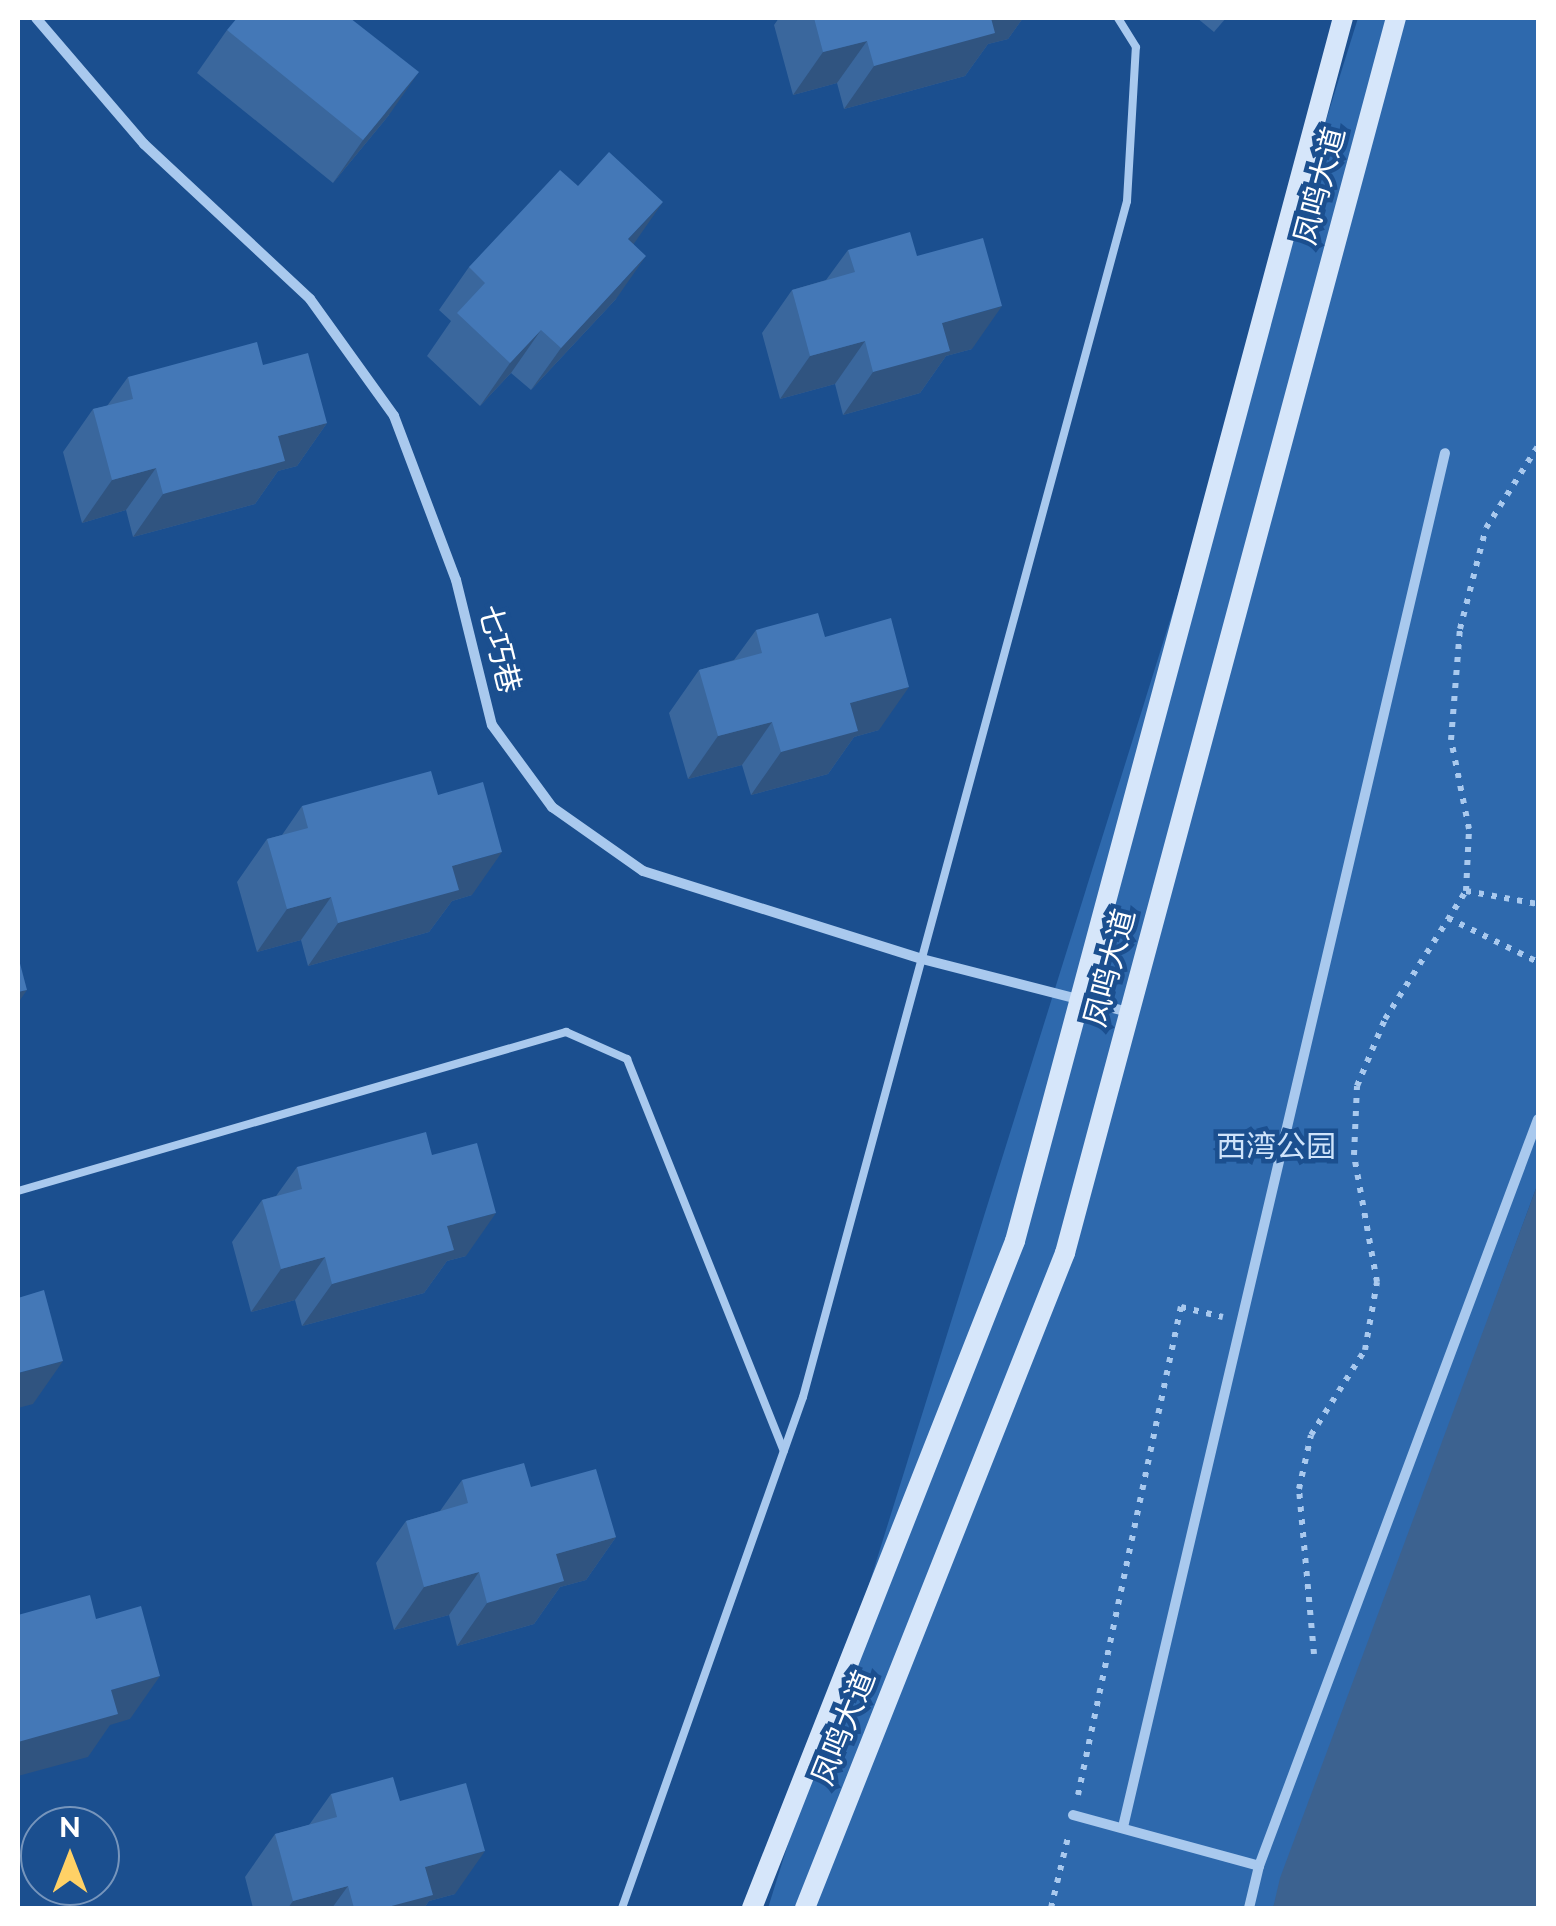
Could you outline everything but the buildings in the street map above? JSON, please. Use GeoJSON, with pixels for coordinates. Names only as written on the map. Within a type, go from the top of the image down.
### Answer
{"type":"FeatureCollection","features":[{"type":"Feature","properties":{"kind":"main road","name":"凤鸣大道"},"geometry":{"type":"LineString","coordinates":[[752,1908],[1015,1241],[1343,18]]}},
{"type":"Feature","properties":{"kind":"main road","name":"凤鸣大道"},"geometry":{"type":"LineString","coordinates":[[805,1908],[1065,1253],[1396,18]]}},
{"type":"Feature","properties":{"kind":"street","name":"七巧巷"},"geometry":{"type":"LineString","coordinates":[[36,18],[144,144],[310,299],[394,416],[456,580],[492,726],[552,807],[643,871],[922,960],[1129,1012]]}},
{"type":"Feature","properties":{"kind":"street"},"geometry":{"type":"LineString","coordinates":[[1123,1828],[1445,454]]}},
{"type":"Feature","properties":{"kind":"street"},"geometry":{"type":"LineString","coordinates":[[1249,1908],[1258,1866],[1538,1119]]}},
{"type":"Feature","properties":{"kind":"street"},"geometry":{"type":"LineString","coordinates":[[1073,1815],[1258,1866]]}},
{"type":"Feature","properties":{"kind":"lane"},"geometry":{"type":"LineString","coordinates":[[622,1908],[784,1451],[922,960],[1127,201],[1136,47],[1118,18]]}},
{"type":"Feature","properties":{"kind":"lane"},"geometry":{"type":"LineString","coordinates":[[18,1191],[566,1032],[628,1059],[784,1451]]}},
{"type":"Feature","properties":{"kind":"path"},"geometry":{"type":"LineString","coordinates":[[1321,1700],[1303,1580],[1299,1489],[1311,1436],[1364,1350],[1377,1282],[1354,1156],[1357,1086],[1385,1019],[1466,891],[1469,829],[1450,740],[1460,629],[1486,528],[1538,446]]}},
{"type":"Feature","properties":{"kind":"path"},"geometry":{"type":"LineString","coordinates":[[1466,891],[1538,904]]}},
{"type":"Feature","properties":{"kind":"path"},"geometry":{"type":"LineString","coordinates":[[1448,918],[1538,962]]}},
{"type":"Feature","properties":{"kind":"path"},"geometry":{"type":"LineString","coordinates":[[1050,1908],[1181,1307],[1240,1322]]}},
{"type":"Feature","properties":{"kind":"green space","name":"西湾公园"},"geometry":{"type":"Polygon","coordinates":[[[1358,18],[1538,18],[1538,1183],[1273,1908],[768,1908],[1358,18]]]}},
{"type":"Feature","properties":{"kind":"shaded area"},"geometry":{"type":"Polygon","coordinates":[[[1538,1183],[1538,1908],[1273,1908],[1280,1878],[1538,1183]]]}}]}
